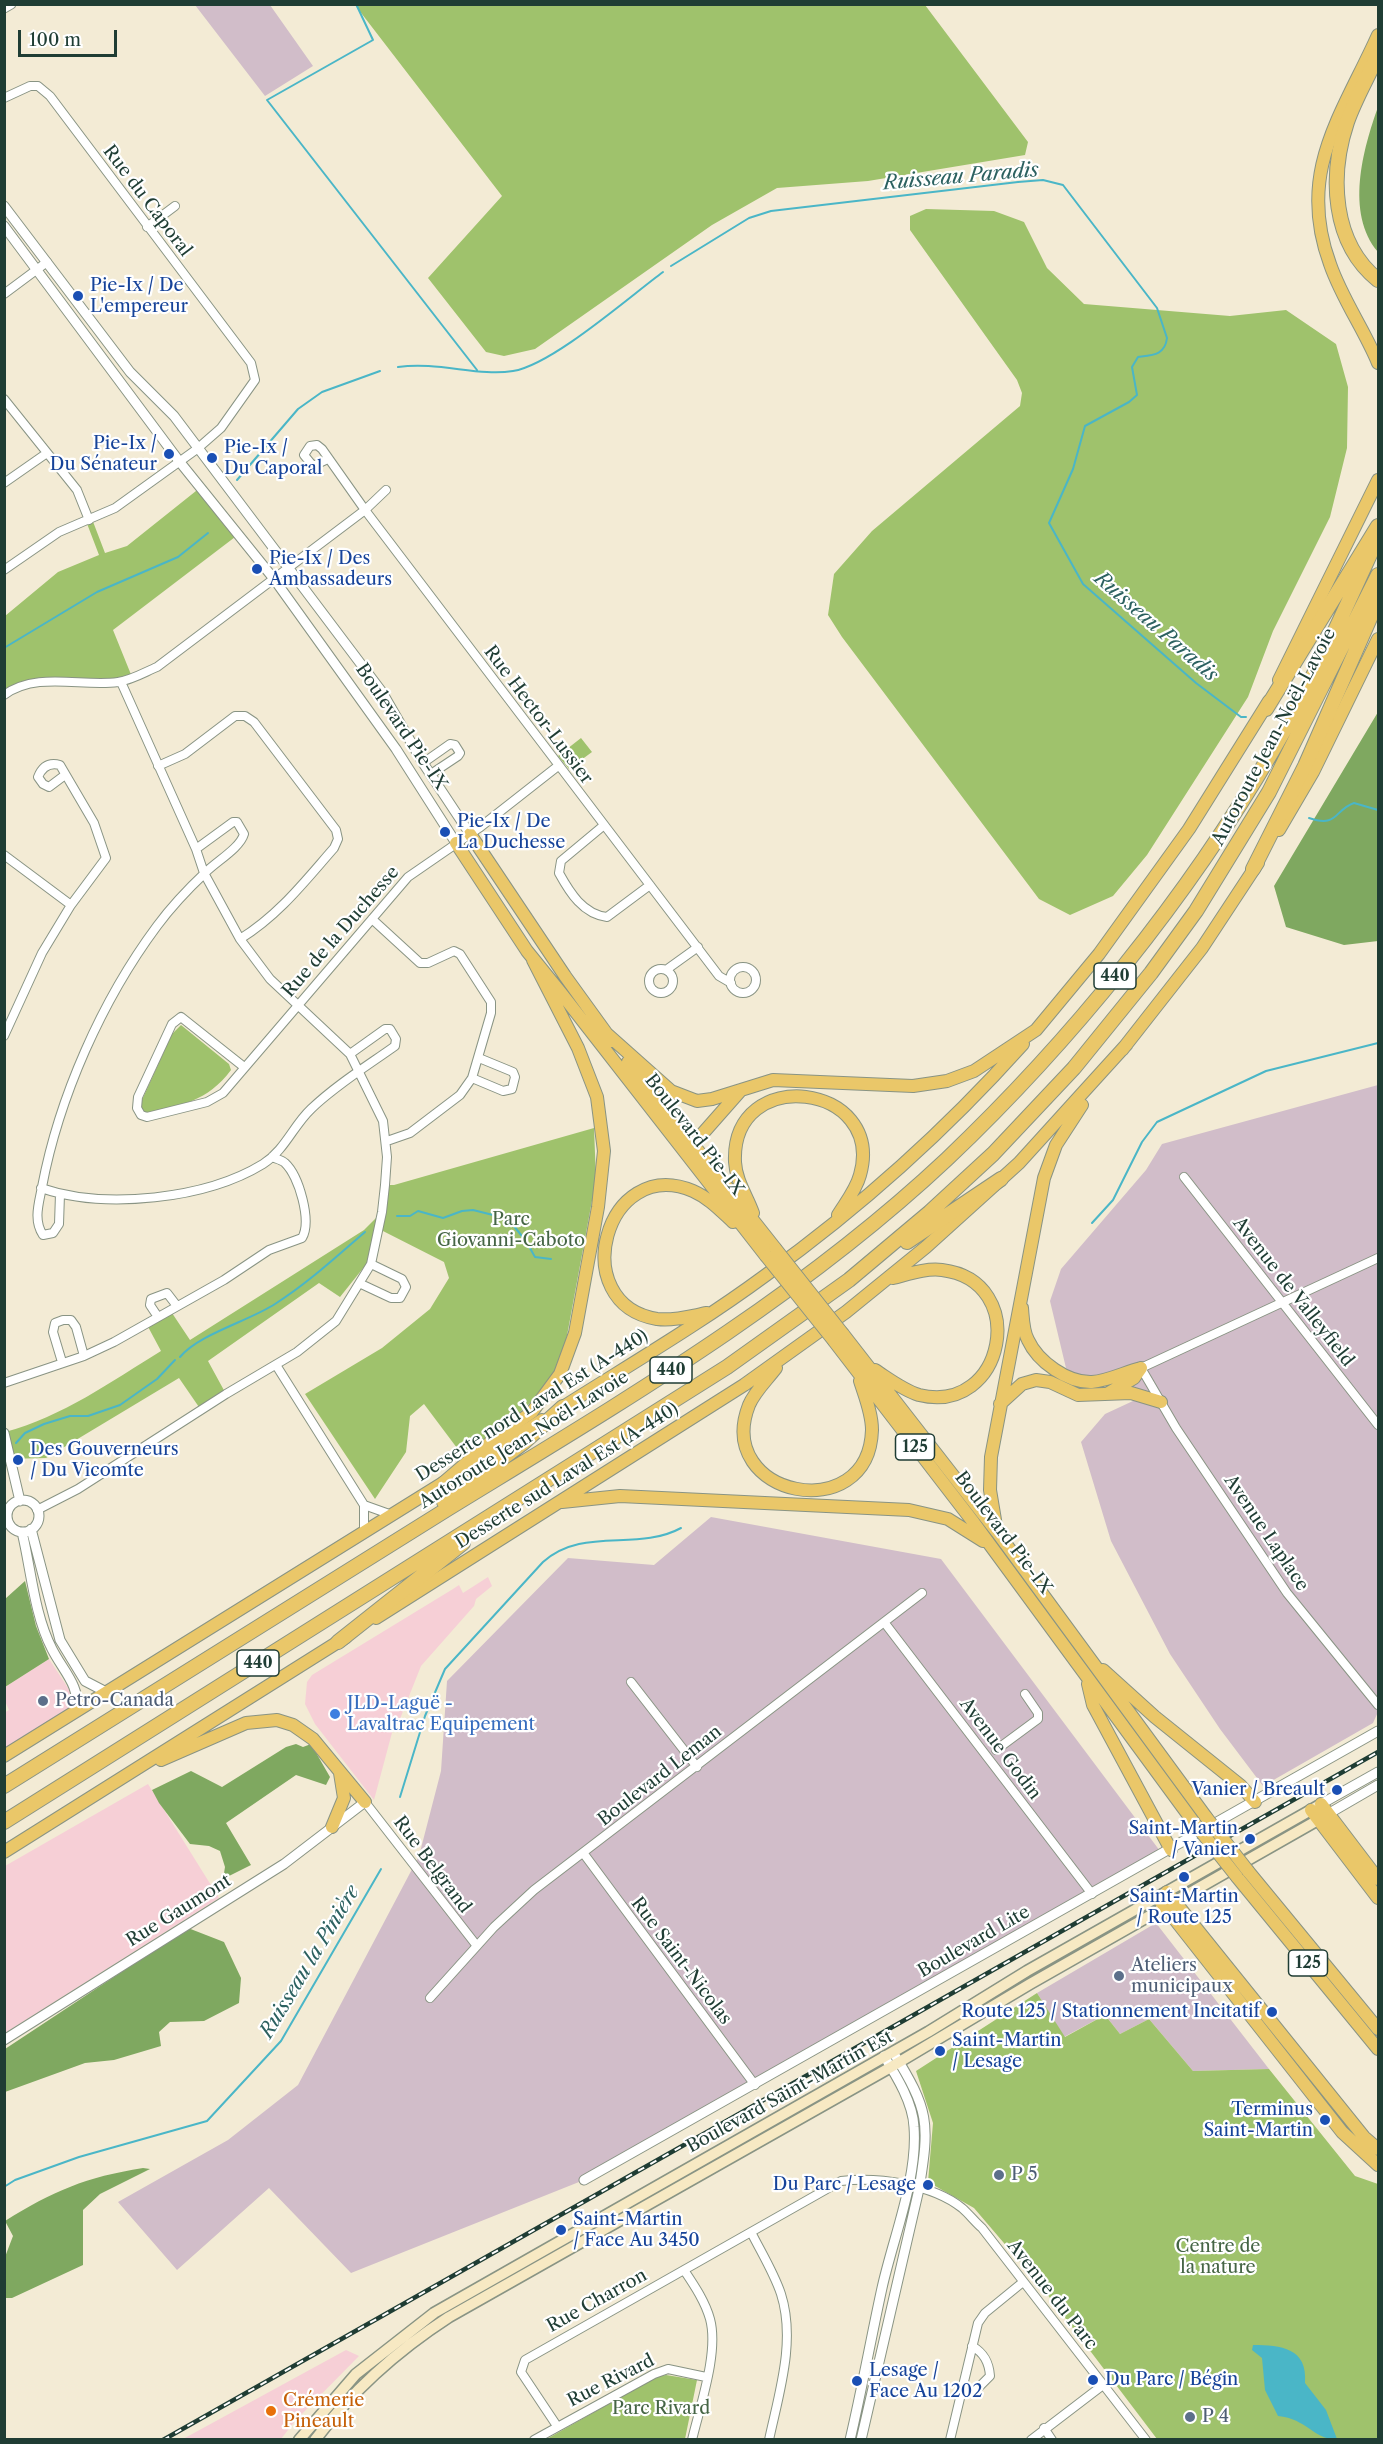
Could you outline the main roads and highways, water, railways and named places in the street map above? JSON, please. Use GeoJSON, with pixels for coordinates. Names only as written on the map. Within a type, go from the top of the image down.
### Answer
{"type":"FeatureCollection","features":[{"type":"Feature","properties":{"kind":"highway"},"geometry":{"type":"LineString","coordinates":[[1378,55],[1347,123],[1340,150],[1337,182],[1340,214],[1347,240],[1356,257],[1378,280]]}},
{"type":"Feature","properties":{"kind":"highway"},"geometry":{"type":"LineString","coordinates":[[1266,709],[1378,526]]}},
{"type":"Feature","properties":{"kind":"highway","name":"Autoroute Jean-Noël-Lavoie"},"geometry":{"type":"LineString","coordinates":[[4,1786],[648,1384],[756,1314],[872,1224],[991,1116],[1100,993],[1221,833],[1298,705],[1378,537]]}},
{"type":"Feature","properties":{"kind":"highway","name":"Autoroute Jean-Noël-Lavoie"},"geometry":{"type":"LineString","coordinates":[[4,1822],[727,1367],[855,1275],[930,1212],[1007,1140],[1074,1068],[1152,973],[1206,897],[1261,808],[1378,575]]}},
{"type":"Feature","properties":{"kind":"highway"},"geometry":{"type":"LineString","coordinates":[[1253,869],[1305,766],[1378,600]]}},
{"type":"Feature","properties":{"kind":"highway"},"geometry":{"type":"LineString","coordinates":[[855,1275],[1001,1179]]}},
{"type":"Feature","properties":{"kind":"highway"},"geometry":{"type":"LineString","coordinates":[[378,1552],[524,1443],[563,1407]]}},
{"type":"Feature","properties":{"kind":"highway"},"geometry":{"type":"LineString","coordinates":[[338,1642],[511,1503]]}},
{"type":"Feature","properties":{"kind":"main road"},"geometry":{"type":"LineString","coordinates":[[1378,35],[1334,125],[1322,166],[1318,195],[1322,235],[1330,265],[1378,363]]}},
{"type":"Feature","properties":{"kind":"main road"},"geometry":{"type":"LineString","coordinates":[[607,1034],[666,1088],[680,1097],[702,1101],[762,1081],[783,1079],[897,1086],[939,1083],[974,1071],[1036,1030],[1141,899],[1266,709],[1286,662],[1378,480]]}},
{"type":"Feature","properties":{"kind":"main road"},"geometry":{"type":"LineString","coordinates":[[997,1532],[989,1481],[1000,1404],[1040,1195],[1053,1152],[1127,1044],[1202,948],[1253,869],[1313,772],[1378,639]]}},
{"type":"Feature","properties":{"kind":"main road","name":"Boulevard Pie-IX"},"geometry":{"type":"LineString","coordinates":[[470,834],[607,1034],[690,1148],[768,1251],[862,1368],[1086,1677],[1378,2049]]}},
{"type":"Feature","properties":{"kind":"main road","name":"Boulevard Pie-IX"},"geometry":{"type":"LineString","coordinates":[[456,843],[533,960],[758,1226],[768,1251]]}},
{"type":"Feature","properties":{"kind":"main road"},"geometry":{"type":"LineString","coordinates":[[491,897],[496,890],[507,890]]}},
{"type":"Feature","properties":{"kind":"main road"},"geometry":{"type":"LineString","coordinates":[[443,1483],[532,1412],[560,1374],[575,1333],[598,1207],[604,1151],[597,1098],[583,1060],[533,960]]}},
{"type":"Feature","properties":{"kind":"main road","name":"Desserte nord Laval Est (A-440)"},"geometry":{"type":"LineString","coordinates":[[4,1756],[715,1311],[830,1226],[948,1121],[1036,1030]]}},
{"type":"Feature","properties":{"kind":"main road","name":"Desserte sud Laval Est (A-440)"},"geometry":{"type":"LineString","coordinates":[[4,1852],[561,1502],[786,1356],[888,1278],[1001,1179],[1038,1144],[1127,1044]]}},
{"type":"Feature","properties":{"kind":"main road"},"geometry":{"type":"LineString","coordinates":[[690,1148],[742,1089]]}},
{"type":"Feature","properties":{"kind":"main road"},"geometry":{"type":"LineString","coordinates":[[758,1226],[737,1175],[735,1154],[738,1138],[746,1122],[763,1106],[780,1098],[800,1095],[824,1100],[839,1109],[852,1124],[861,1144],[862,1163],[858,1182],[830,1226]]}},
{"type":"Feature","properties":{"kind":"main road"},"geometry":{"type":"LineString","coordinates":[[715,1311],[673,1319],[658,1319],[642,1314],[621,1299],[607,1275],[603,1254],[607,1233],[620,1208],[634,1197],[653,1189],[668,1187],[689,1190],[712,1203],[768,1251]]}},
{"type":"Feature","properties":{"kind":"main road"},"geometry":{"type":"LineString","coordinates":[[862,1368],[912,1392],[944,1396],[959,1392],[980,1378],[993,1360],[998,1346],[998,1325],[992,1304],[971,1280],[949,1271],[933,1270],[888,1278]]}},
{"type":"Feature","properties":{"kind":"main road"},"geometry":{"type":"LineString","coordinates":[[1021,1295],[1025,1332],[1030,1345],[1041,1358],[1066,1376],[1094,1382],[1142,1368],[1134,1378],[1107,1394]]}},
{"type":"Feature","properties":{"kind":"main road"},"geometry":{"type":"LineString","coordinates":[[786,1356],[754,1396],[746,1415],[745,1432],[750,1453],[762,1473],[777,1484],[796,1491],[821,1491],[835,1486],[854,1472],[866,1454],[872,1423],[862,1368]]}},
{"type":"Feature","properties":{"kind":"main road","name":"Boulevard Pie-IX"},"geometry":{"type":"LineString","coordinates":[[862,1368],[997,1532],[1086,1655],[1200,1821]]}},
{"type":"Feature","properties":{"kind":"main road"},"geometry":{"type":"LineString","coordinates":[[1000,1404],[1022,1384],[1036,1380],[1050,1382],[1078,1395],[1135,1394],[1161,1402]]}},
{"type":"Feature","properties":{"kind":"main road"},"geometry":{"type":"LineString","coordinates":[[561,1502],[629,1496],[909,1510],[948,1520],[989,1544]]}},
{"type":"Feature","properties":{"kind":"main road"},"geometry":{"type":"LineString","coordinates":[[1086,1655],[1155,1717],[1241,1786],[1255,1802]]}},
{"type":"Feature","properties":{"kind":"main road"},"geometry":{"type":"LineString","coordinates":[[1086,1677],[1093,1705],[1171,1850]]}},
{"type":"Feature","properties":{"kind":"main road"},"geometry":{"type":"LineString","coordinates":[[130,1773],[238,1726],[266,1719],[289,1723],[304,1731],[321,1747],[365,1802]]}},
{"type":"Feature","properties":{"kind":"main road"},"geometry":{"type":"LineString","coordinates":[[332,1827],[344,1798],[340,1772]]}},
{"type":"Feature","properties":{"kind":"main road"},"geometry":{"type":"LineString","coordinates":[[1319,1812],[1378,1879]]}},
{"type":"Feature","properties":{"kind":"main road"},"geometry":{"type":"LineString","coordinates":[[1319,1812],[1378,1898]]}},
{"type":"Feature","properties":{"kind":"main road","name":"Boulevard Saint-Martin Est"},"geometry":{"type":"LineString","coordinates":[[315,2439],[373,2375],[440,2323],[895,2065],[1166,1900],[1319,1812]]}},
{"type":"Feature","properties":{"kind":"main road","name":"Boulevard Pie-IX"},"geometry":{"type":"LineString","coordinates":[[1242,1874],[1378,2029]]}},
{"type":"Feature","properties":{"kind":"main road"},"geometry":{"type":"LineString","coordinates":[[1166,1900],[1364,2137],[1378,2149]]}},
{"type":"Feature","properties":{"kind":"main road"},"geometry":{"type":"LineString","coordinates":[[1166,1900],[1342,2132],[1378,2165]]}},
{"type":"Feature","properties":{"kind":"main road","name":"Boulevard Saint-Martin Est"},"geometry":{"type":"LineString","coordinates":[[299,2439],[356,2373],[434,2313],[889,2054],[1027,1971],[1166,1900]]}},
{"type":"Feature","properties":{"kind":"water"},"geometry":{"type":"Polygon","coordinates":[[[1253,2345],[1283,2348],[1297,2356],[1305,2371],[1305,2383],[1326,2410],[1337,2439],[1322,2436],[1296,2421],[1278,2416],[1265,2390],[1262,2358],[1252,2350],[1253,2345]]]}},
{"type":"Feature","properties":{"kind":"waterway"},"geometry":{"type":"LineString","coordinates":[[356,4],[373,40],[267,100],[477,370]]}},
{"type":"Feature","properties":{"kind":"waterway","name":"Ruisseau Paradis"},"geometry":{"type":"LineString","coordinates":[[671,266],[749,218],[771,211],[1018,182],[1043,180],[1063,185],[1157,308],[1167,338],[1161,351],[1153,355],[1138,357],[1132,367],[1137,395],[1129,402],[1085,426],[1073,469],[1049,523],[1083,584],[1196,683],[1241,717],[1246,717]]}},
{"type":"Feature","properties":{"kind":"waterway","name":"Ruisseau Paradis"},"geometry":{"type":"LineString","coordinates":[[398,367],[428,366],[500,372],[529,366],[569,344],[663,272]]}},
{"type":"Feature","properties":{"kind":"waterway","name":"Ruisseau Paradis"},"geometry":{"type":"LineString","coordinates":[[237,480],[298,409],[322,392],[380,371]]}},
{"type":"Feature","properties":{"kind":"waterway","name":"Ruisseau Paradis"},"geometry":{"type":"LineString","coordinates":[[4,648],[97,592],[178,557],[208,533]]}},
{"type":"Feature","properties":{"kind":"waterway","name":"Ruisseau Paradis"},"geometry":{"type":"LineString","coordinates":[[1309,818],[1325,821],[1335,817],[1354,803],[1378,810]]}},
{"type":"Feature","properties":{"kind":"waterway","name":"Ruisseau la Pinière"},"geometry":{"type":"LineString","coordinates":[[1092,1223],[1113,1200],[1142,1142],[1157,1122],[1266,1071],[1378,1043]]}},
{"type":"Feature","properties":{"kind":"waterway"},"geometry":{"type":"LineString","coordinates":[[397,1216],[410,1216],[418,1211],[443,1218],[462,1211],[473,1210],[501,1217],[513,1225],[535,1257],[551,1259]]}},
{"type":"Feature","properties":{"kind":"waterway"},"geometry":{"type":"LineString","coordinates":[[180,1357],[199,1341],[264,1310],[287,1296],[322,1270],[365,1232]]}},
{"type":"Feature","properties":{"kind":"waterway"},"geometry":{"type":"LineString","coordinates":[[16,1443],[25,1433],[44,1424],[70,1416],[88,1416],[120,1405],[157,1379],[175,1360]]}},
{"type":"Feature","properties":{"kind":"waterway","name":"Ruisseau la Pinière"},"geometry":{"type":"LineString","coordinates":[[400,1797],[425,1716],[445,1669],[543,1562],[559,1551],[575,1545],[646,1538],[664,1535],[681,1528]]}},
{"type":"Feature","properties":{"kind":"waterway","name":"Ruisseau la Pinière"},"geometry":{"type":"LineString","coordinates":[[4,2187],[15,2180],[79,2157],[207,2121],[281,2041],[381,1869]]}},
{"type":"Feature","properties":{"kind":"railway"},"geometry":{"type":"LineString","coordinates":[[163,2440],[1378,1752]]}},
{"type":"Feature","properties":{"kind":"place","name":"Pie-Ix / De L'empereur"},"geometry":{"type":"Point","coordinates":[78,296]}},
{"type":"Feature","properties":{"kind":"place","name":"Pie-Ix / Du Sénateur"},"geometry":{"type":"Point","coordinates":[169,454]}},
{"type":"Feature","properties":{"kind":"place","name":"Pie-Ix / Du Caporal"},"geometry":{"type":"Point","coordinates":[212,458]}},
{"type":"Feature","properties":{"kind":"place","name":"Pie-Ix / Des Ambassadeurs"},"geometry":{"type":"Point","coordinates":[257,569]}},
{"type":"Feature","properties":{"kind":"place","name":"Pie-Ix / De La Duchesse"},"geometry":{"type":"Point","coordinates":[445,832]}},
{"type":"Feature","properties":{"kind":"place","name":"Des Gouverneurs / Du Vicomte"},"geometry":{"type":"Point","coordinates":[18,1460]}},
{"type":"Feature","properties":{"kind":"place","name":"Petro-Canada"},"geometry":{"type":"Point","coordinates":[43,1701]}},
{"type":"Feature","properties":{"kind":"place","name":"JLD-Laguë - Lavaltrac Equipement"},"geometry":{"type":"Point","coordinates":[335,1714]}},
{"type":"Feature","properties":{"kind":"place","name":"Vanier / Breault"},"geometry":{"type":"Point","coordinates":[1337,1790]}},
{"type":"Feature","properties":{"kind":"place","name":"Saint-Martin / Vanier"},"geometry":{"type":"Point","coordinates":[1250,1839]}},
{"type":"Feature","properties":{"kind":"place","name":"Saint-Martin / Route 125"},"geometry":{"type":"Point","coordinates":[1184,1877]}},
{"type":"Feature","properties":{"kind":"place","name":"Ateliers municipaux"},"geometry":{"type":"Point","coordinates":[1119,1976]}},
{"type":"Feature","properties":{"kind":"place","name":"Route 125 / Stationnement Incitatif"},"geometry":{"type":"Point","coordinates":[1272,2012]}},
{"type":"Feature","properties":{"kind":"place","name":"Saint-Martin / Lesage"},"geometry":{"type":"Point","coordinates":[940,2051]}},
{"type":"Feature","properties":{"kind":"place","name":"Terminus Saint-Martin"},"geometry":{"type":"Point","coordinates":[1325,2120]}},
{"type":"Feature","properties":{"kind":"place","name":"P 5"},"geometry":{"type":"Point","coordinates":[999,2175]}},
{"type":"Feature","properties":{"kind":"place","name":"Du Parc / Lesage"},"geometry":{"type":"Point","coordinates":[928,2185]}},
{"type":"Feature","properties":{"kind":"place","name":"Saint-Martin / Face Au 3450"},"geometry":{"type":"Point","coordinates":[561,2230]}},
{"type":"Feature","properties":{"kind":"place","name":"Du Parc / Bégin"},"geometry":{"type":"Point","coordinates":[1093,2380]}},
{"type":"Feature","properties":{"kind":"place","name":"Lesage / Face Au 1202"},"geometry":{"type":"Point","coordinates":[857,2381]}},
{"type":"Feature","properties":{"kind":"place","name":"Crémerie Pineault"},"geometry":{"type":"Point","coordinates":[271,2411]}},
{"type":"Feature","properties":{"kind":"place","name":"P 4"},"geometry":{"type":"Point","coordinates":[1190,2417]}},
{"type":"Feature","properties":{"kind":"park label","name":"Parc Giovanni-Caboto"},"geometry":{"type":"Point","coordinates":[511,1230]}},
{"type":"Feature","properties":{"kind":"park label","name":"Centre de la nature"},"geometry":{"type":"Point","coordinates":[1218,2257]}},
{"type":"Feature","properties":{"kind":"park label","name":"Parc Rivard"},"geometry":{"type":"Point","coordinates":[661,2409]}}]}
